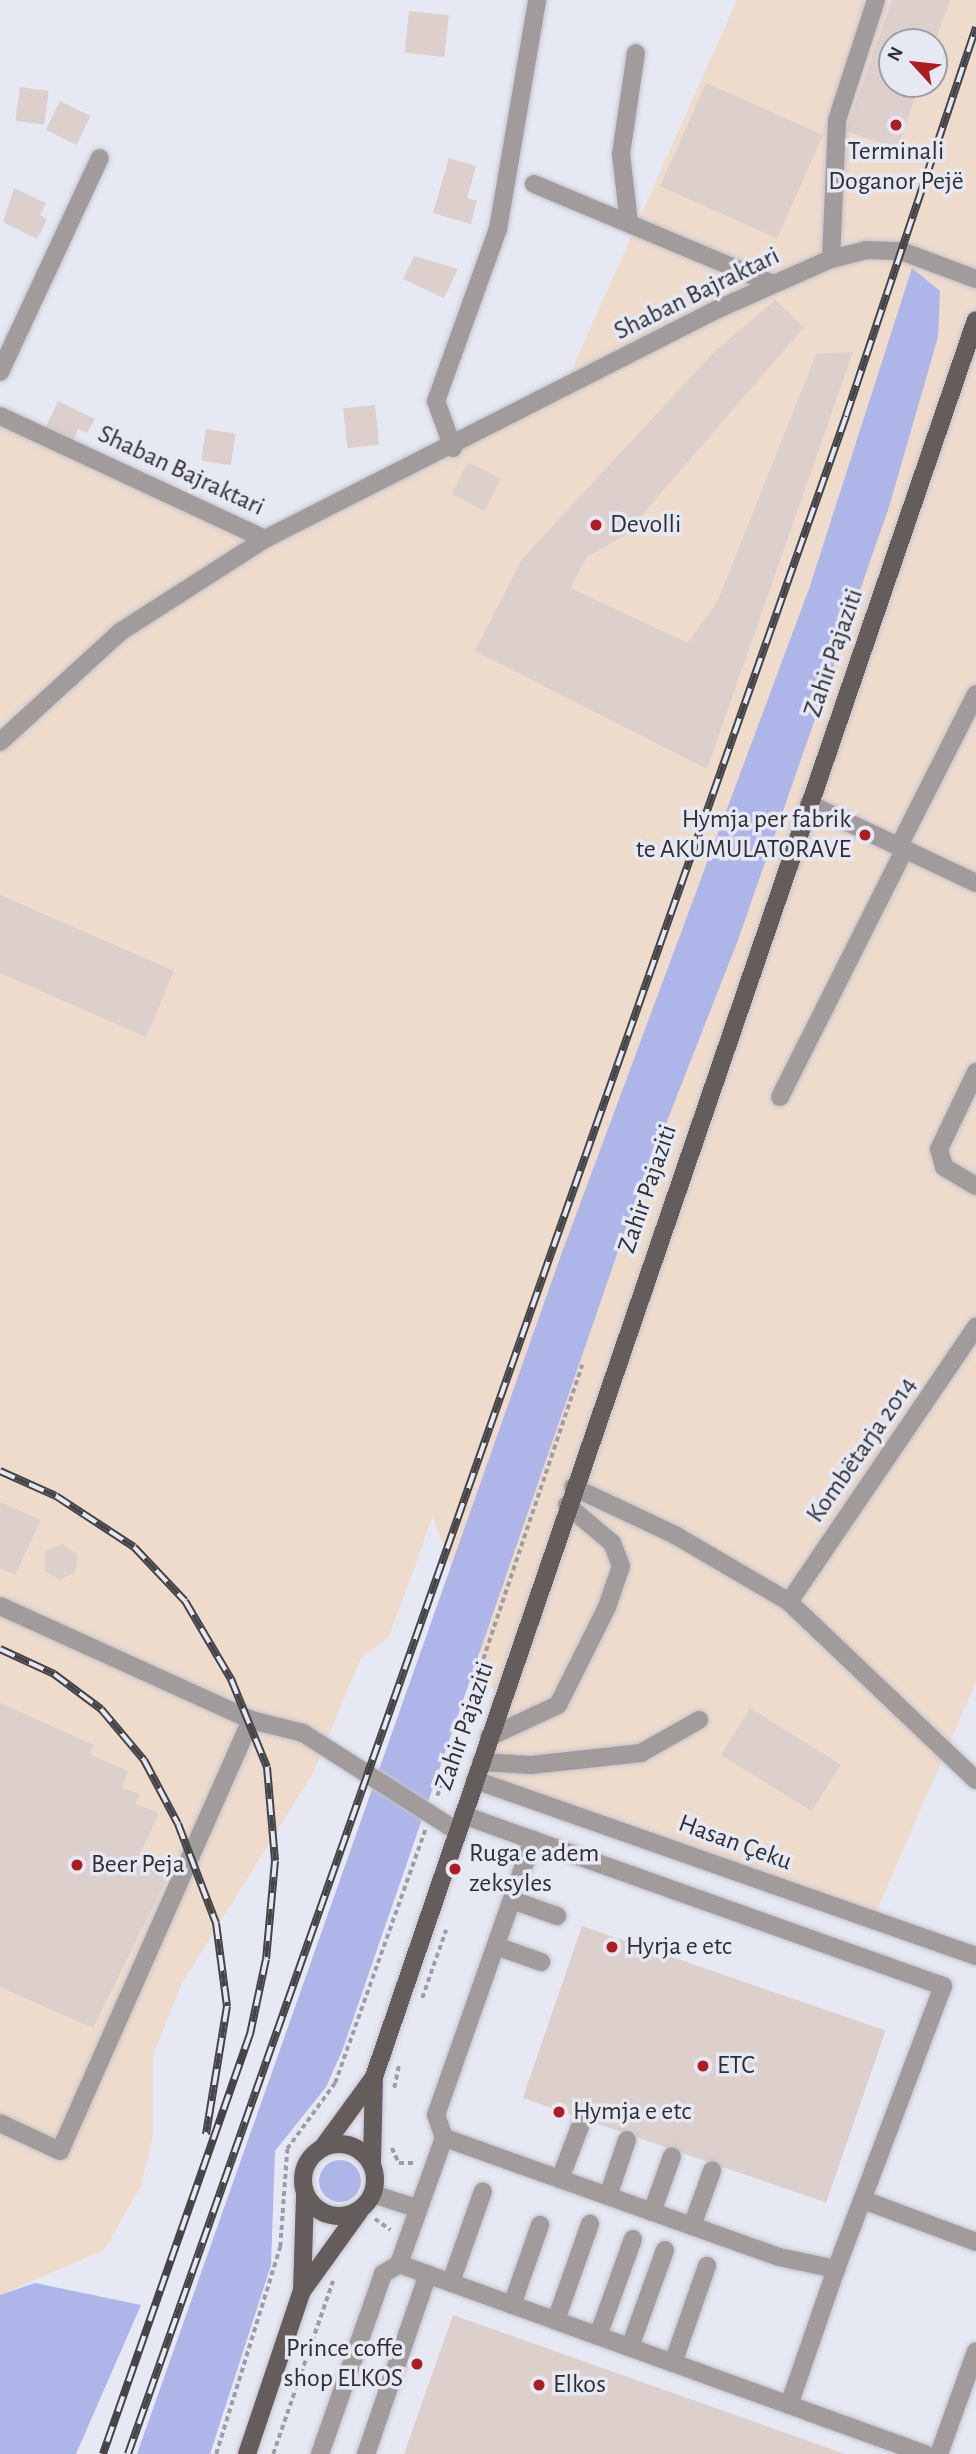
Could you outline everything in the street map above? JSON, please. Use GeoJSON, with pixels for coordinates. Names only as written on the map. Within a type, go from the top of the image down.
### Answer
{"type":"FeatureCollection","features":[{"type":"Feature","properties":{"kind":"main road","name":"Zahir Pajaziti"},"geometry":{"type":"LineString","coordinates":[[372,2162],[374,2077],[573,1487],[976,320]]}},
{"type":"Feature","properties":{"kind":"main road","name":"Zahir Pajaziti"},"geometry":{"type":"LineString","coordinates":[[323,2147],[374,2077]]}},
{"type":"Feature","properties":{"kind":"main road"},"geometry":{"type":"LineString","coordinates":[[247,2454],[302,2291],[304,2172],[323,2147],[354,2146],[372,2162],[373,2194],[364,2215],[302,2291]]}},
{"type":"Feature","properties":{"kind":"main road"},"geometry":{"type":"LineString","coordinates":[[305,2193],[328,2215],[364,2215]]}},
{"type":"Feature","properties":{"kind":"street"},"geometry":{"type":"LineString","coordinates":[[453,448],[436,401],[498,229],[537,0]]}},
{"type":"Feature","properties":{"kind":"street"},"geometry":{"type":"LineString","coordinates":[[831,259],[837,120],[876,0]]}},
{"type":"Feature","properties":{"kind":"street"},"geometry":{"type":"LineString","coordinates":[[629,223],[621,154],[636,53]]}},
{"type":"Feature","properties":{"kind":"street"},"geometry":{"type":"LineString","coordinates":[[0,372],[100,158]]}},
{"type":"Feature","properties":{"kind":"street"},"geometry":{"type":"LineString","coordinates":[[534,184],[773,284]]}},
{"type":"Feature","properties":{"kind":"street","name":"Shaban Bajraktari"},"geometry":{"type":"LineString","coordinates":[[0,416],[265,539],[453,448],[773,284],[831,259],[866,250],[901,251],[976,279]]}},
{"type":"Feature","properties":{"kind":"street"},"geometry":{"type":"LineString","coordinates":[[0,742],[120,632],[265,539]]}},
{"type":"Feature","properties":{"kind":"street"},"geometry":{"type":"LineString","coordinates":[[780,1097],[976,694]]}},
{"type":"Feature","properties":{"kind":"street"},"geometry":{"type":"LineString","coordinates":[[809,804],[976,883]]}},
{"type":"Feature","properties":{"kind":"street"},"geometry":{"type":"LineString","coordinates":[[976,1072],[939,1149],[944,1167],[976,1186]]}},
{"type":"Feature","properties":{"kind":"street","name":"Kombëtarja 2014"},"geometry":{"type":"LineString","coordinates":[[789,1602],[976,1327]]}},
{"type":"Feature","properties":{"kind":"street"},"geometry":{"type":"LineString","coordinates":[[573,1487],[675,1535],[789,1602],[976,1780]]}},
{"type":"Feature","properties":{"kind":"street"},"geometry":{"type":"LineString","coordinates":[[489,1737],[558,1706],[611,1597],[621,1566],[612,1543],[567,1505]]}},
{"type":"Feature","properties":{"kind":"street"},"geometry":{"type":"LineString","coordinates":[[0,1606],[251,1720],[303,1733],[460,1823],[533,1840],[943,1986],[866,2202],[836,2269],[789,2405]]}},
{"type":"Feature","properties":{"kind":"street"},"geometry":{"type":"LineString","coordinates":[[0,2123],[60,2151],[251,1720]]}},
{"type":"Feature","properties":{"kind":"street"},"geometry":{"type":"LineString","coordinates":[[481,1762],[531,1765],[641,1753],[699,1720]]}},
{"type":"Feature","properties":{"kind":"street","name":"Hasan Çeku"},"geometry":{"type":"LineString","coordinates":[[475,1780],[976,1956]]}},
{"type":"Feature","properties":{"kind":"street"},"geometry":{"type":"LineString","coordinates":[[320,2454],[383,2274],[399,2264],[444,2138],[436,2115],[533,1840]]}},
{"type":"Feature","properties":{"kind":"street"},"geometry":{"type":"LineString","coordinates":[[512,1900],[557,1916]]}},
{"type":"Feature","properties":{"kind":"street"},"geometry":{"type":"LineString","coordinates":[[496,1946],[541,1962]]}},
{"type":"Feature","properties":{"kind":"street"},"geometry":{"type":"LineString","coordinates":[[560,2179],[580,2124]]}},
{"type":"Feature","properties":{"kind":"street"},"geometry":{"type":"LineString","coordinates":[[444,2138],[692,2226],[836,2269]]}},
{"type":"Feature","properties":{"kind":"street"},"geometry":{"type":"LineString","coordinates":[[608,2196],[627,2140]]}},
{"type":"Feature","properties":{"kind":"street"},"geometry":{"type":"LineString","coordinates":[[652,2212],[672,2156]]}},
{"type":"Feature","properties":{"kind":"street"},"geometry":{"type":"LineString","coordinates":[[692,2226],[712,2171]]}},
{"type":"Feature","properties":{"kind":"street"},"geometry":{"type":"LineString","coordinates":[[451,2283],[483,2191]]}},
{"type":"Feature","properties":{"kind":"street"},"geometry":{"type":"LineString","coordinates":[[373,2194],[419,2209]]}},
{"type":"Feature","properties":{"kind":"street"},"geometry":{"type":"LineString","coordinates":[[866,2202],[976,2242]]}},
{"type":"Feature","properties":{"kind":"street"},"geometry":{"type":"LineString","coordinates":[[556,2320],[590,2224]]}},
{"type":"Feature","properties":{"kind":"street"},"geometry":{"type":"LineString","coordinates":[[512,2305],[540,2225]]}},
{"type":"Feature","properties":{"kind":"street"},"geometry":{"type":"LineString","coordinates":[[598,2336],[633,2239]]}},
{"type":"Feature","properties":{"kind":"street"},"geometry":{"type":"LineString","coordinates":[[630,2347],[665,2250]]}},
{"type":"Feature","properties":{"kind":"street"},"geometry":{"type":"LineString","coordinates":[[399,2264],[925,2454]]}},
{"type":"Feature","properties":{"kind":"street"},"geometry":{"type":"LineString","coordinates":[[673,2363],[707,2266]]}},
{"type":"Feature","properties":{"kind":"street"},"geometry":{"type":"LineString","coordinates":[[366,2454],[428,2274]]}},
{"type":"Feature","properties":{"kind":"street"},"geometry":{"type":"LineString","coordinates":[[939,2454],[976,2351]]}},
{"type":"Feature","properties":{"kind":"path"},"geometry":{"type":"LineString","coordinates":[[433,1807],[582,1365]]}},
{"type":"Feature","properties":{"kind":"path"},"geometry":{"type":"LineString","coordinates":[[216,2454],[280,2247],[287,2149],[335,2082],[429,1820]]}},
{"type":"Feature","properties":{"kind":"path"},"geometry":{"type":"LineString","coordinates":[[418,2011],[448,1923]]}},
{"type":"Feature","properties":{"kind":"path"},"geometry":{"type":"LineString","coordinates":[[390,2102],[400,2061]]}},
{"type":"Feature","properties":{"kind":"path"},"geometry":{"type":"LineString","coordinates":[[391,2142],[398,2163],[410,2166],[422,2151]]}},
{"type":"Feature","properties":{"kind":"path"},"geometry":{"type":"LineString","coordinates":[[364,2215],[381,2218],[391,2230]]}},
{"type":"Feature","properties":{"kind":"path"},"geometry":{"type":"LineString","coordinates":[[273,2454],[338,2267]]}},
{"type":"Feature","properties":{"kind":"shaded area"},"geometry":{"type":"Polygon","coordinates":[[[737,0],[976,0],[976,1682],[872,1921],[475,1780],[499,1707],[433,1516],[389,1637],[361,1658],[312,1775],[182,1983],[153,2055],[153,2136],[141,2186],[104,2250],[0,2295],[0,416],[265,539],[562,392],[737,0]]]}},
{"type":"Feature","properties":{"kind":"shaded area"},"geometry":{"type":"Polygon","coordinates":[[[912,268],[940,291],[938,337],[889,507],[738,940],[633,1208],[342,2051],[326,2087],[275,2151],[271,2265],[210,2454],[137,2454],[561,1255],[810,586],[912,268]]]}},
{"type":"Feature","properties":{"kind":"shaded area"},"geometry":{"type":"Polygon","coordinates":[[[340,2160],[355,2166],[361,2181],[355,2196],[340,2202],[325,2196],[319,2181],[325,2166],[340,2160]]]}},
{"type":"Feature","properties":{"kind":"shaded area"},"geometry":{"type":"Polygon","coordinates":[[[35,2283],[141,2305],[76,2454],[0,2454],[0,2295],[35,2283]]]}},
{"type":"Feature","properties":{"kind":"building"},"geometry":{"type":"Polygon","coordinates":[[[892,0],[950,0],[940,28],[882,28],[892,0]]]}},
{"type":"Feature","properties":{"kind":"building"},"geometry":{"type":"Polygon","coordinates":[[[409,11],[449,15],[444,57],[405,53],[409,11]]]}},
{"type":"Feature","properties":{"kind":"building"},"geometry":{"type":"Polygon","coordinates":[[[878,40],[878,98],[915,98],[897,149],[846,131],[878,40]]]}},
{"type":"Feature","properties":{"kind":"building"},"geometry":{"type":"Polygon","coordinates":[[[706,83],[823,135],[777,238],[660,186],[706,83]]]}},
{"type":"Feature","properties":{"kind":"building"},"geometry":{"type":"Polygon","coordinates":[[[20,87],[49,91],[44,125],[15,121],[20,87]]]}},
{"type":"Feature","properties":{"kind":"building"},"geometry":{"type":"Polygon","coordinates":[[[60,101],[91,116],[77,145],[46,130],[60,101]]]}},
{"type":"Feature","properties":{"kind":"building"},"geometry":{"type":"Polygon","coordinates":[[[449,158],[476,166],[467,198],[477,201],[471,224],[433,213],[449,158]]]}},
{"type":"Feature","properties":{"kind":"building"},"geometry":{"type":"Polygon","coordinates":[[[14,188],[46,203],[40,215],[47,219],[37,239],[3,222],[14,188]]]}},
{"type":"Feature","properties":{"kind":"building"},"geometry":{"type":"Polygon","coordinates":[[[414,256],[458,269],[444,298],[403,279],[414,256]]]}},
{"type":"Feature","properties":{"kind":"building","name":"Devolli"},"geometry":{"type":"Polygon","coordinates":[[[775,300],[804,327],[625,535],[587,557],[570,588],[688,643],[718,600],[816,354],[853,352],[707,769],[475,651],[522,559],[713,353],[775,300]]]}},
{"type":"Feature","properties":{"kind":"building"},"geometry":{"type":"Polygon","coordinates":[[[58,401],[95,419],[87,433],[78,429],[73,441],[46,427],[58,401]]]}},
{"type":"Feature","properties":{"kind":"building"},"geometry":{"type":"Polygon","coordinates":[[[375,405],[379,445],[347,448],[343,408],[375,405]]]}},
{"type":"Feature","properties":{"kind":"building"},"geometry":{"type":"Polygon","coordinates":[[[206,429],[236,434],[231,465],[201,461],[206,429]]]}},
{"type":"Feature","properties":{"kind":"building"},"geometry":{"type":"Polygon","coordinates":[[[468,462],[501,479],[485,511],[452,494],[468,462]]]}},
{"type":"Feature","properties":{"kind":"building"},"geometry":{"type":"Polygon","coordinates":[[[0,895],[174,971],[146,1037],[0,973],[0,895]]]}},
{"type":"Feature","properties":{"kind":"building"},"geometry":{"type":"Polygon","coordinates":[[[0,1502],[41,1520],[15,1575],[0,1568],[0,1502]]]}},
{"type":"Feature","properties":{"kind":"building"},"geometry":{"type":"Polygon","coordinates":[[[62,1544],[77,1554],[76,1572],[60,1580],[45,1571],[45,1552],[62,1544]]]}},
{"type":"Feature","properties":{"kind":"building","name":"Beer Peja"},"geometry":{"type":"Polygon","coordinates":[[[0,1703],[94,1745],[89,1754],[128,1771],[122,1788],[140,1794],[135,1804],[159,1813],[138,1858],[170,1872],[93,2028],[0,1987],[0,1703]]]}},
{"type":"Feature","properties":{"kind":"building"},"geometry":{"type":"Polygon","coordinates":[[[750,1708],[841,1765],[812,1811],[721,1755],[750,1708]]]}},
{"type":"Feature","properties":{"kind":"building","name":"ETC"},"geometry":{"type":"Polygon","coordinates":[[[582,1926],[886,2031],[826,2203],[523,2098],[582,1926]]]}},
{"type":"Feature","properties":{"kind":"building","name":"Elkos"},"geometry":{"type":"Polygon","coordinates":[[[453,2315],[845,2454],[404,2454],[453,2315]]]}},
{"type":"Feature","properties":{"kind":"railway"},"geometry":{"type":"LineString","coordinates":[[128,2454],[846,416],[976,27]]}},
{"type":"Feature","properties":{"kind":"railway"},"geometry":{"type":"LineString","coordinates":[[0,1471],[56,1496],[134,1547],[185,1601],[231,1679],[267,1767],[275,1861],[266,1959],[250,2034],[103,2454]]}},
{"type":"Feature","properties":{"kind":"railway"},"geometry":{"type":"LineString","coordinates":[[0,1649],[54,1674],[101,1709],[144,1760],[178,1824],[216,1923],[227,2006],[206,2134]]}},
{"type":"Feature","properties":{"kind":"place","name":"Terminali Doganor Pejë"},"geometry":{"type":"Point","coordinates":[896,125]}},
{"type":"Feature","properties":{"kind":"place","name":"Devolli"},"geometry":{"type":"Point","coordinates":[596,525]}},
{"type":"Feature","properties":{"kind":"place","name":"Hymja per fabrik te AKUMULATORAVE"},"geometry":{"type":"Point","coordinates":[865,835]}},
{"type":"Feature","properties":{"kind":"place","name":"Beer Peja"},"geometry":{"type":"Point","coordinates":[77,1865]}},
{"type":"Feature","properties":{"kind":"place","name":"Ruga e adem zeksyles"},"geometry":{"type":"Point","coordinates":[455,1869]}},
{"type":"Feature","properties":{"kind":"place","name":"Hyrja e etc"},"geometry":{"type":"Point","coordinates":[612,1947]}},
{"type":"Feature","properties":{"kind":"place","name":"ETC"},"geometry":{"type":"Point","coordinates":[703,2066]}},
{"type":"Feature","properties":{"kind":"place","name":"Hymja e etc"},"geometry":{"type":"Point","coordinates":[559,2112]}},
{"type":"Feature","properties":{"kind":"place","name":"Prince coffe shop ELKOS"},"geometry":{"type":"Point","coordinates":[417,2364]}},
{"type":"Feature","properties":{"kind":"place","name":"Elkos"},"geometry":{"type":"Point","coordinates":[539,2385]}}]}
